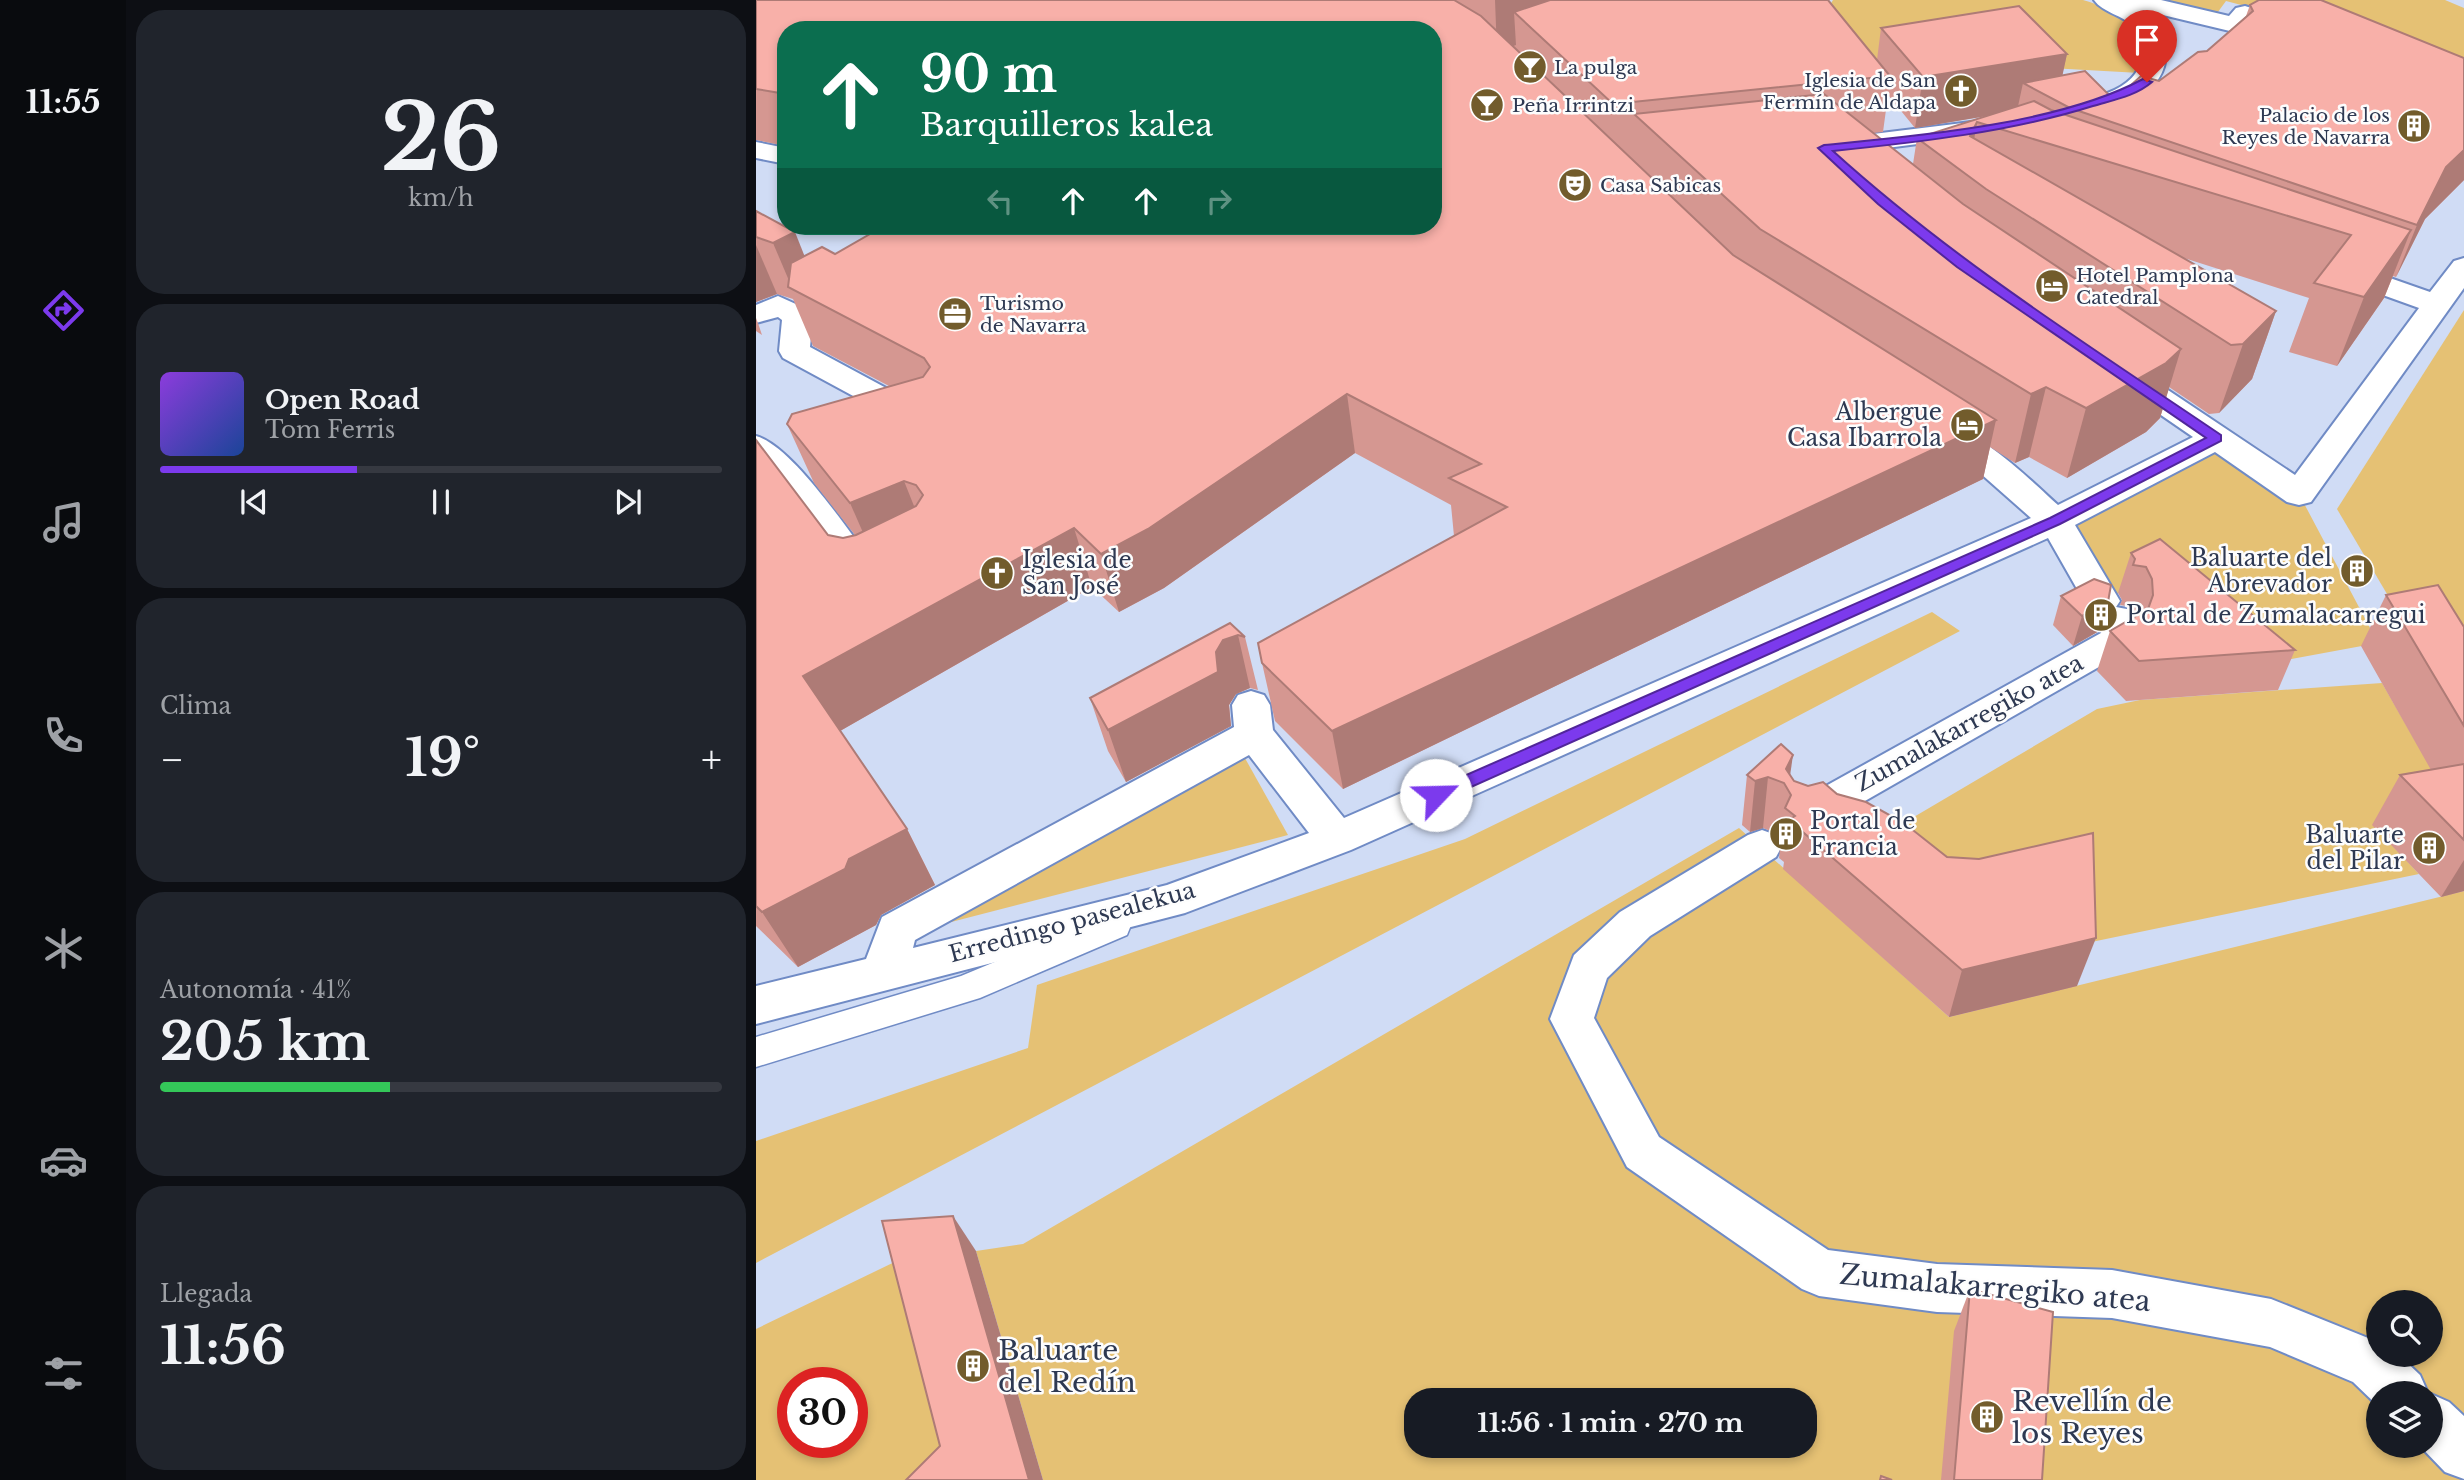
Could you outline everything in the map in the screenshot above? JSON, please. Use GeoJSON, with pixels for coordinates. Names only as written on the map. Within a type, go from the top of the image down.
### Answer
{"type":"FeatureCollection","features":[{"type":"Feature","properties":{"kind":"street"},"geometry":{"type":"LineString","coordinates":[[2034,119],[2124,94],[2147,82],[2155,69],[2153,39],[2146,24],[2128,10],[2106,0]]}},
{"type":"Feature","properties":{"kind":"street"},"geometry":{"type":"LineString","coordinates":[[2115,0],[2140,2],[2234,25],[2245,13],[2270,29],[2316,40]]}},
{"type":"Feature","properties":{"kind":"street"},"geometry":{"type":"LineString","coordinates":[[1884,113],[1907,139]]}},
{"type":"Feature","properties":{"kind":"street"},"geometry":{"type":"LineString","coordinates":[[1856,175],[1817,149],[1992,130]]}},
{"type":"Feature","properties":{"kind":"street"},"geometry":{"type":"LineString","coordinates":[[756,150],[777,154]]}},
{"type":"Feature","properties":{"kind":"street"},"geometry":{"type":"LineString","coordinates":[[2308,259],[2438,305]]}},
{"type":"Feature","properties":{"kind":"street"},"geometry":{"type":"LineString","coordinates":[[2101,359],[2299,494],[2464,268]]}},
{"type":"Feature","properties":{"kind":"street"},"geometry":{"type":"LineString","coordinates":[[756,314],[778,305],[810,310]]}},
{"type":"Feature","properties":{"kind":"street"},"geometry":{"type":"LineString","coordinates":[[756,338],[810,310]]}},
{"type":"Feature","properties":{"kind":"street"},"geometry":{"type":"LineString","coordinates":[[810,310],[794,351],[933,426],[888,439]]}},
{"type":"Feature","properties":{"kind":"street"},"geometry":{"type":"LineString","coordinates":[[1924,420],[1992,465],[2055,521]]}},
{"type":"Feature","properties":{"kind":"street","name":"Erredingo pasealekua"},"geometry":{"type":"LineString","coordinates":[[756,1005],[1170,901],[1337,839],[2055,521],[2216,438]]}},
{"type":"Feature","properties":{"kind":"street"},"geometry":{"type":"LineString","coordinates":[[756,447],[798,470],[869,582],[892,571]]}},
{"type":"Feature","properties":{"kind":"street"},"geometry":{"type":"LineString","coordinates":[[756,489],[798,470]]}},
{"type":"Feature","properties":{"kind":"street","name":"Zumalakarregiko atea"},"geometry":{"type":"LineString","coordinates":[[1802,818],[2119,639],[2110,610],[2055,521]]}},
{"type":"Feature","properties":{"kind":"street"},"geometry":{"type":"LineString","coordinates":[[884,971],[897,929],[1253,720],[1337,839]]}},
{"type":"Feature","properties":{"kind":"street","name":"Zumalakarregiko atea"},"geometry":{"type":"LineString","coordinates":[[1762,846],[1636,924],[1589,968],[1572,1019],[1643,1152],[1819,1272],[1937,1288],[2112,1294],[2271,1323],[2371,1364],[2389,1381]]}},
{"type":"Feature","properties":{"kind":"street"},"geometry":{"type":"LineString","coordinates":[[2443,1432],[2464,1453]]}},
{"type":"Feature","properties":{"kind":"lane"},"geometry":{"type":"LineString","coordinates":[[756,1052],[968,988],[1170,901]]}},
{"type":"Feature","properties":{"kind":"shaded area"},"geometry":{"type":"Polygon","coordinates":[[[1833,0],[2083,0],[2104,8],[2121,19],[2145,53],[2140,73],[2030,67],[1870,79],[1825,13],[1833,0]]]}},
{"type":"Feature","properties":{"kind":"shaded area"},"geometry":{"type":"Polygon","coordinates":[[[2154,0],[2445,0],[2464,8],[2464,63],[2226,1],[2215,16],[2154,0]]]}},
{"type":"Feature","properties":{"kind":"shaded area"},"geometry":{"type":"Polygon","coordinates":[[[2464,310],[2464,694],[2437,679],[2337,509],[2464,310]]]}},
{"type":"Feature","properties":{"kind":"shaded area"},"geometry":{"type":"Polygon","coordinates":[[[2216,438],[2299,494],[2378,643],[2249,667],[2147,579],[2102,601],[2055,521],[2216,438]]]}},
{"type":"Feature","properties":{"kind":"shaded area"},"geometry":{"type":"Polygon","coordinates":[[[1932,612],[1960,631],[756,1263],[756,1141],[1028,1048],[1037,985],[1465,839],[1932,612]]]}},
{"type":"Feature","properties":{"kind":"shaded area"},"geometry":{"type":"Polygon","coordinates":[[[2382,683],[2455,810],[2373,825],[2419,874],[2077,945],[1966,908],[1885,834],[2097,709],[2140,700],[2382,683]]]}},
{"type":"Feature","properties":{"kind":"shaded area"},"geometry":{"type":"Polygon","coordinates":[[[1241,751],[1288,835],[928,928],[1241,751]]]}},
{"type":"Feature","properties":{"kind":"shaded area"},"geometry":{"type":"Polygon","coordinates":[[[1739,828],[1949,1017],[2464,891],[2464,1480],[1043,1480],[976,1251],[1023,1244],[1739,828]]]}},
{"type":"Feature","properties":{"kind":"shaded area"},"geometry":{"type":"Polygon","coordinates":[[[907,1256],[962,1480],[756,1480],[756,1329],[907,1256]]]}},
{"type":"Feature","properties":{"kind":"building"},"geometry":{"type":"Polygon","coordinates":[[[756,0],[1454,0],[1481,16],[1733,255],[1996,420],[1332,731],[1262,663],[1258,643],[1507,507],[1449,478],[1481,464],[1347,394],[1148,529],[1101,554],[1074,528],[803,676],[907,829],[849,859],[845,869],[762,912],[756,906],[756,440],[828,535],[843,538],[856,535],[916,506],[923,495],[916,485],[904,481],[850,503],[787,424],[792,414],[923,377],[930,367],[924,358],[788,287],[791,263],[822,247],[835,254],[868,235],[1442,235],[1442,21],[777,21],[777,92],[756,89],[756,0]]]}},
{"type":"Feature","properties":{"kind":"building"},"geometry":{"type":"Polygon","coordinates":[[[1550,0],[1828,0],[1890,76],[1613,104],[1514,12],[1550,0]]]}},
{"type":"Feature","properties":{"kind":"building"},"geometry":{"type":"Polygon","coordinates":[[[2259,0],[2321,0],[2464,58],[2464,150],[2446,167],[2417,225],[2070,108],[2023,83],[2085,71],[2114,100],[2141,76],[2159,81],[2198,52],[2207,51],[2253,11],[2250,5],[2259,0]]]}},
{"type":"Feature","properties":{"kind":"building"},"geometry":{"type":"Polygon","coordinates":[[[2019,6],[2067,54],[1923,77],[1881,28],[2019,6]]]}},
{"type":"Feature","properties":{"kind":"building"},"geometry":{"type":"Polygon","coordinates":[[[1824,94],[1963,204],[2181,349],[2166,363],[2086,408],[2046,387],[2031,394],[1760,229],[1634,114],[1824,94]]]}},
{"type":"Feature","properties":{"kind":"building"},"geometry":{"type":"Polygon","coordinates":[[[2034,101],[2051,110],[2411,230],[2364,297],[2314,283],[2351,235],[1977,122],[1970,136],[2276,311],[2243,344],[2231,345],[1986,189],[1917,138],[2034,101]]]}},
{"type":"Feature","properties":{"kind":"building"},"geometry":{"type":"Polygon","coordinates":[[[756,211],[777,222],[777,235],[789,235],[773,243],[756,237],[756,211]]]}},
{"type":"Feature","properties":{"kind":"building"},"geometry":{"type":"Polygon","coordinates":[[[2160,539],[2295,650],[2139,661],[2110,631],[2148,609],[2153,595],[2152,579],[2146,567],[2133,565],[2135,559],[2131,553],[2160,539]]]}},
{"type":"Feature","properties":{"kind":"building"},"geometry":{"type":"Polygon","coordinates":[[[2094,579],[2111,585],[2108,602],[2082,616],[2061,596],[2094,579]]]}},
{"type":"Feature","properties":{"kind":"building"},"geometry":{"type":"Polygon","coordinates":[[[2438,585],[2464,627],[2464,726],[2386,595],[2438,585]]]}},
{"type":"Feature","properties":{"kind":"building"},"geometry":{"type":"Polygon","coordinates":[[[1230,623],[1245,637],[1238,635],[1223,640],[1216,652],[1218,672],[1108,730],[1090,698],[1230,623]]]}},
{"type":"Feature","properties":{"kind":"building"},"geometry":{"type":"Polygon","coordinates":[[[1781,744],[1793,755],[1786,769],[1794,781],[1808,786],[1823,782],[1837,794],[1866,802],[1904,823],[1947,857],[1979,859],[2093,833],[2096,938],[1962,970],[1789,820],[1795,816],[1785,808],[1791,795],[1784,783],[1768,777],[1755,781],[1747,775],[1781,744]]]}},
{"type":"Feature","properties":{"kind":"building"},"geometry":{"type":"Polygon","coordinates":[[[2464,764],[2464,840],[2400,775],[2464,764]]]}},
{"type":"Feature","properties":{"kind":"building","name":"Baluarte del Redín"},"geometry":{"type":"Polygon","coordinates":[[[953,1216],[1029,1480],[906,1480],[940,1446],[882,1221],[953,1216]]]}},
{"type":"Feature","properties":{"kind":"building","name":"Revellín de los Reyes"},"geometry":{"type":"Polygon","coordinates":[[[1970,1289],[2053,1312],[2042,1480],[1954,1480],[1970,1289]]]}},
{"type":"Feature","properties":{"kind":"place","name":"La pulga"},"geometry":{"type":"Point","coordinates":[1530,67]}},
{"type":"Feature","properties":{"kind":"place","name":"Iglesia de San Fermín de Aldapa"},"geometry":{"type":"Point","coordinates":[1961,91]}},
{"type":"Feature","properties":{"kind":"place","name":"Peña Irrintzi"},"geometry":{"type":"Point","coordinates":[1487,105]}},
{"type":"Feature","properties":{"kind":"place","name":"Palacio de los Reyes de Navarra"},"geometry":{"type":"Point","coordinates":[2414,126]}},
{"type":"Feature","properties":{"kind":"place","name":"Casa Sabicas"},"geometry":{"type":"Point","coordinates":[1575,185]}},
{"type":"Feature","properties":{"kind":"place","name":"Hotel Pamplona Catedral"},"geometry":{"type":"Point","coordinates":[2052,286]}},
{"type":"Feature","properties":{"kind":"place","name":"Turismo de Navarra"},"geometry":{"type":"Point","coordinates":[955,314]}},
{"type":"Feature","properties":{"kind":"place","name":"Albergue Casa Ibarrola"},"geometry":{"type":"Point","coordinates":[1967,425]}},
{"type":"Feature","properties":{"kind":"place","name":"Baluarte del Abrevador"},"geometry":{"type":"Point","coordinates":[2357,571]}},
{"type":"Feature","properties":{"kind":"place","name":"Iglesia de San José"},"geometry":{"type":"Point","coordinates":[997,573]}},
{"type":"Feature","properties":{"kind":"place","name":"Portal de Zumalacarregui"},"geometry":{"type":"Point","coordinates":[2101,615]}},
{"type":"Feature","properties":{"kind":"place","name":"Portal de Francia"},"geometry":{"type":"Point","coordinates":[1786,834]}},
{"type":"Feature","properties":{"kind":"place","name":"Baluarte del Pilar"},"geometry":{"type":"Point","coordinates":[2429,848]}},
{"type":"Feature","properties":{"kind":"place","name":"Baluarte del Redín"},"geometry":{"type":"Point","coordinates":[973,1366]}},
{"type":"Feature","properties":{"kind":"place","name":"Revellín de los Reyes"},"geometry":{"type":"Point","coordinates":[1987,1417]}},
{"type":"Feature","properties":{"kind":"route"},"geometry":{"type":"LineString","coordinates":[[1436,795],[2055,521],[2216,438],[1962,265],[1882,202],[1824,148],[1985,129],[2046,117],[2124,94],[2147,82]]}}]}
